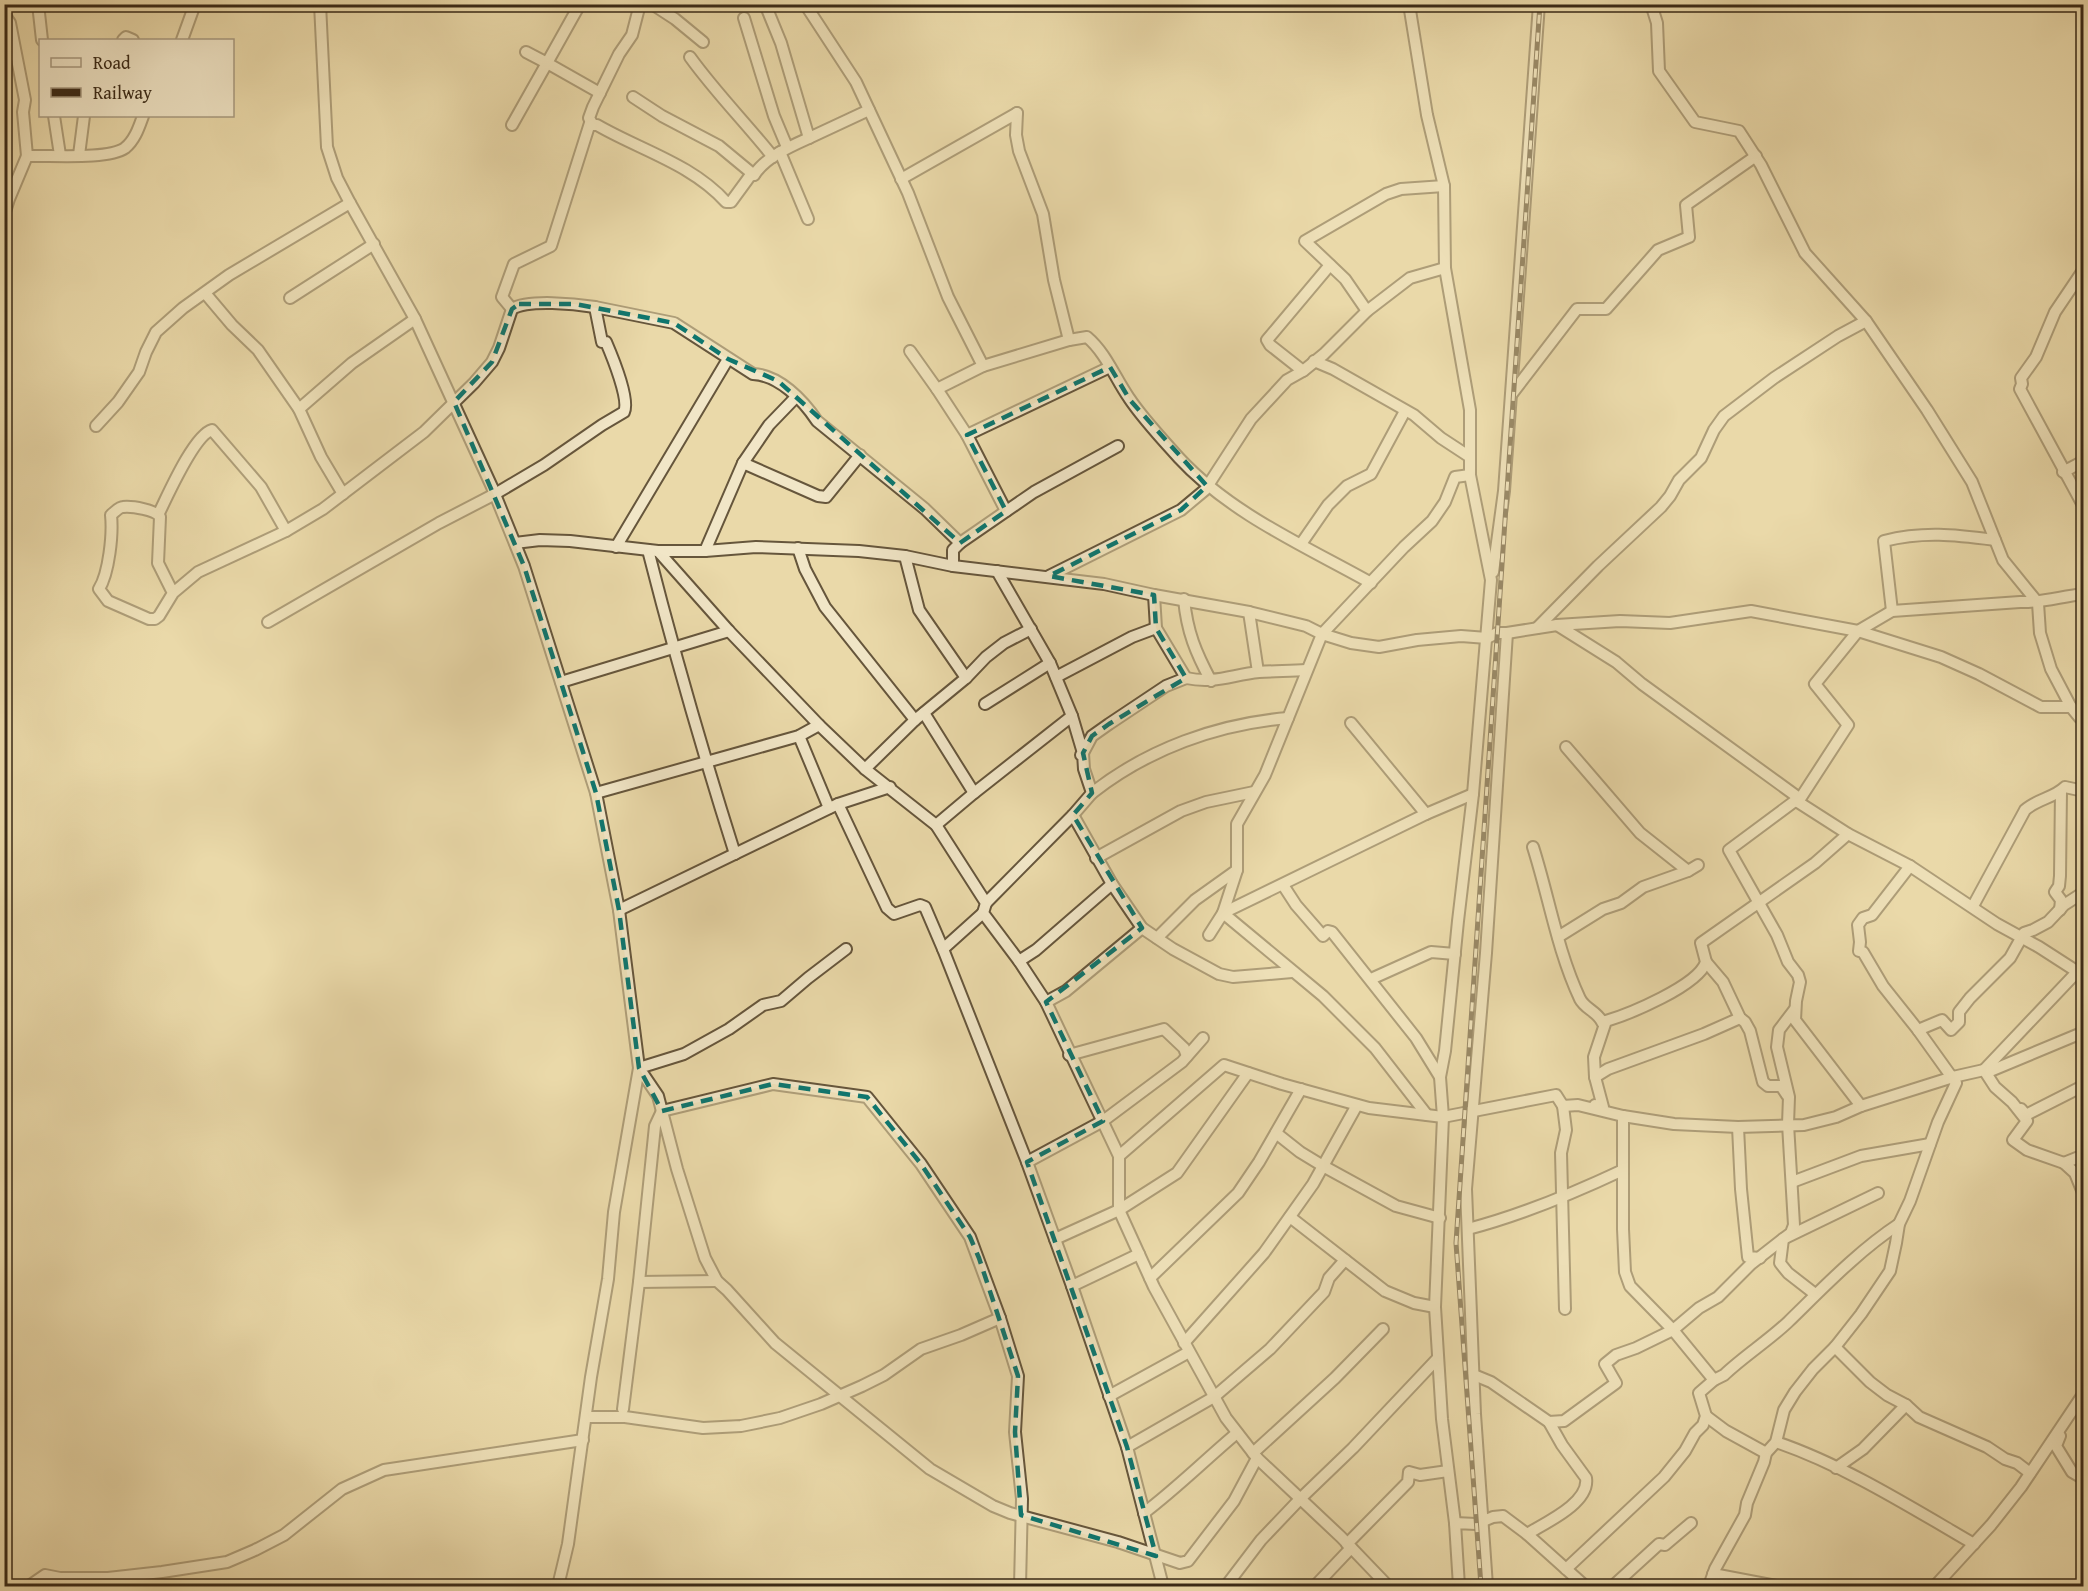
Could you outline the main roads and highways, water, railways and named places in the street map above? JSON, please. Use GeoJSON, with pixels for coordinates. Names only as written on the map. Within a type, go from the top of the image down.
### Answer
{"type":"FeatureCollection","features":[{"type":"Feature","properties":{"kind":"railway"},"geometry":{"type":"LineString","coordinates":[[1481,1586],[1456,1243],[1540,4]]}}]}
